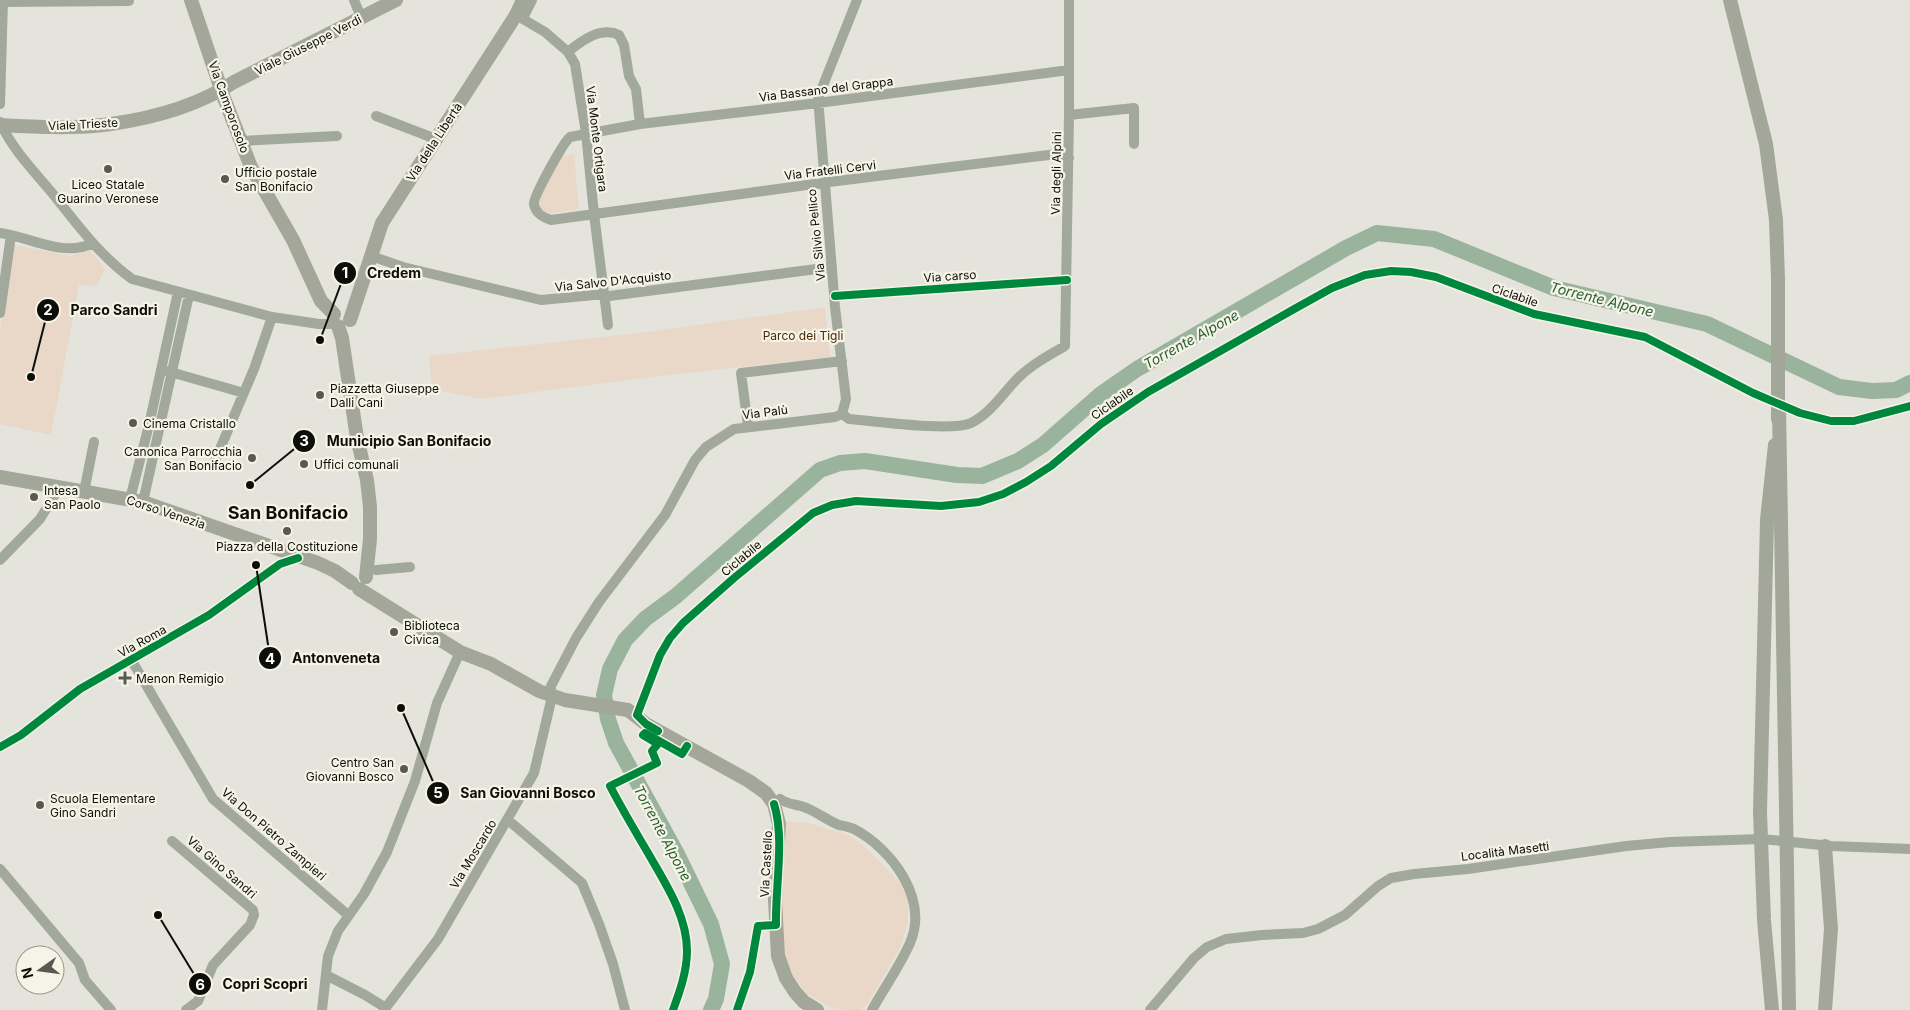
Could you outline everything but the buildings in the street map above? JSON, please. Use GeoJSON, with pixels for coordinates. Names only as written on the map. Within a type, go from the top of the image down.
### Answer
{"type":"FeatureCollection","features":[{"type":"Feature","properties":{"kind":"street","name":"Via Camporosolo"},"geometry":{"type":"LineString","coordinates":[[191,0],[221,90],[251,166],[293,240],[321,301],[340,322]]}},
{"type":"Feature","properties":{"kind":"street"},"geometry":{"type":"LineString","coordinates":[[354,0],[361,17]]}},
{"type":"Feature","properties":{"kind":"street","name":"Viale Giuseppe Verdi"},"geometry":{"type":"LineString","coordinates":[[221,90],[396,0]]}},
{"type":"Feature","properties":{"kind":"street","name":"Via della Libertà"},"geometry":{"type":"LineString","coordinates":[[340,322],[360,292],[382,223],[519,16],[523,0]]}},
{"type":"Feature","properties":{"kind":"street"},"geometry":{"type":"LineString","coordinates":[[519,16],[532,0]]}},
{"type":"Feature","properties":{"kind":"street","name":"Via Silvio Pellico"},"geometry":{"type":"LineString","coordinates":[[842,414],[846,399],[824,183],[818,98],[857,0]]}},
{"type":"Feature","properties":{"kind":"street","name":"Via degli Alpini"},"geometry":{"type":"LineString","coordinates":[[1065,346],[1069,158],[1068,0]]}},
{"type":"Feature","properties":{"kind":"street"},"geometry":{"type":"LineString","coordinates":[[0,104],[3,1],[129,1]]}},
{"type":"Feature","properties":{"kind":"street"},"geometry":{"type":"LineString","coordinates":[[1731,2],[1766,144],[1776,220],[1788,1010]]}},
{"type":"Feature","properties":{"kind":"street","name":"Via Monte Ortigara"},"geometry":{"type":"LineString","coordinates":[[519,16],[545,32],[568,52],[575,64],[586,134],[608,325]]}},
{"type":"Feature","properties":{"kind":"street"},"geometry":{"type":"LineString","coordinates":[[568,52],[582,40],[594,36],[607,32],[619,36],[624,45],[629,76],[636,90],[640,124]]}},
{"type":"Feature","properties":{"kind":"street","name":"Via Bassano del Grappa"},"geometry":{"type":"LineString","coordinates":[[538,212],[534,204],[536,196],[570,137],[640,124],[1069,70]]}},
{"type":"Feature","properties":{"kind":"street","name":"Viale Trieste"},"geometry":{"type":"LineString","coordinates":[[1,124],[89,126],[111,124],[183,106],[213,96],[221,90]]}},
{"type":"Feature","properties":{"kind":"street"},"geometry":{"type":"LineString","coordinates":[[1069,115],[1134,108],[1134,144]]}},
{"type":"Feature","properties":{"kind":"street"},"geometry":{"type":"LineString","coordinates":[[376,116],[436,139]]}},
{"type":"Feature","properties":{"kind":"street"},"geometry":{"type":"LineString","coordinates":[[1,124],[12,145],[93,243],[116,267],[132,279],[272,318],[319,324],[340,322],[357,438],[370,506],[370,550],[362,578]]}},
{"type":"Feature","properties":{"kind":"street"},"geometry":{"type":"LineString","coordinates":[[240,141],[337,136]]}},
{"type":"Feature","properties":{"kind":"street","name":"Via Fratelli Cervi"},"geometry":{"type":"LineString","coordinates":[[538,212],[544,218],[551,220],[1057,154],[1063,154],[1069,158]]}},
{"type":"Feature","properties":{"kind":"street"},"geometry":{"type":"LineString","coordinates":[[0,233],[53,247],[74,249],[93,243]]}},
{"type":"Feature","properties":{"kind":"street"},"geometry":{"type":"LineString","coordinates":[[0,313],[12,235]]}},
{"type":"Feature","properties":{"kind":"street","name":"Via Salvo D'Acquisto"},"geometry":{"type":"LineString","coordinates":[[371,256],[403,267],[541,300],[605,294],[609,296],[832,267]]}},
{"type":"Feature","properties":{"kind":"street","name":"Via carso"},"geometry":{"type":"LineString","coordinates":[[835,296],[1067,280]]}},
{"type":"Feature","properties":{"kind":"street"},"geometry":{"type":"LineString","coordinates":[[136,500],[148,425],[178,292]]}},
{"type":"Feature","properties":{"kind":"street"},"geometry":{"type":"LineString","coordinates":[[136,500],[160,428],[189,295]]}},
{"type":"Feature","properties":{"kind":"street"},"geometry":{"type":"LineString","coordinates":[[214,462],[254,369],[272,318]]}},
{"type":"Feature","properties":{"kind":"street","name":"Via Palù"},"geometry":{"type":"LineString","coordinates":[[551,695],[551,686],[576,638],[599,602],[665,515],[696,460],[706,447],[716,439],[734,429],[748,426],[835,417],[842,414],[849,419],[959,427],[970,423],[989,410],[1018,378],[1065,346]]}},
{"type":"Feature","properties":{"kind":"street"},"geometry":{"type":"LineString","coordinates":[[748,426],[742,373],[842,361]]}},
{"type":"Feature","properties":{"kind":"street"},"geometry":{"type":"LineString","coordinates":[[161,370],[244,393]]}},
{"type":"Feature","properties":{"kind":"street"},"geometry":{"type":"LineString","coordinates":[[1772,1010],[1764,920],[1760,812],[1767,520],[1779,409]]}},
{"type":"Feature","properties":{"kind":"street"},"geometry":{"type":"LineString","coordinates":[[148,425],[160,428]]}},
{"type":"Feature","properties":{"kind":"street"},"geometry":{"type":"LineString","coordinates":[[84,492],[94,442]]}},
{"type":"Feature","properties":{"kind":"street","name":"Corso Venezia"},"geometry":{"type":"LineString","coordinates":[[0,477],[136,500],[298,558]]}},
{"type":"Feature","properties":{"kind":"street"},"geometry":{"type":"LineString","coordinates":[[0,560],[40,518],[59,488]]}},
{"type":"Feature","properties":{"kind":"street"},"geometry":{"type":"LineString","coordinates":[[298,558],[362,578],[410,567]]}},
{"type":"Feature","properties":{"kind":"street","name":"Via Roma"},"geometry":{"type":"LineString","coordinates":[[0,747],[21,735],[80,689],[104,674],[132,661],[209,615],[280,564],[298,558]]}},
{"type":"Feature","properties":{"kind":"street"},"geometry":{"type":"LineString","coordinates":[[362,578],[384,604],[460,652],[491,664],[539,691],[581,703],[628,710],[652,728],[749,781],[766,794],[774,804],[780,799],[787,804],[802,806],[839,825],[853,828],[876,844],[899,868],[908,887],[914,904],[914,925],[911,942],[872,1010]]}},
{"type":"Feature","properties":{"kind":"street"},"geometry":{"type":"LineString","coordinates":[[322,1010],[328,956],[338,931],[364,894],[387,852],[415,781],[437,703],[460,652]]}},
{"type":"Feature","properties":{"kind":"street","name":"Via Don Pietro Zampieri"},"geometry":{"type":"LineString","coordinates":[[132,661],[213,799],[348,915]]}},
{"type":"Feature","properties":{"kind":"street","name":"Via Moscardo"},"geometry":{"type":"LineString","coordinates":[[385,1009],[438,939],[534,773],[551,695]]}},
{"type":"Feature","properties":{"kind":"street","name":"Via Castello"},"geometry":{"type":"LineString","coordinates":[[774,804],[779,824],[775,900],[778,956],[786,978],[795,992],[804,1002],[817,1010]]}},
{"type":"Feature","properties":{"kind":"street"},"geometry":{"type":"LineString","coordinates":[[508,820],[582,883],[613,964],[625,1010]]}},
{"type":"Feature","properties":{"kind":"street","name":"Località Masetti"},"geometry":{"type":"LineString","coordinates":[[1150,1010],[1194,958],[1207,947],[1226,940],[1262,935],[1303,933],[1318,929],[1345,915],[1378,886],[1391,878],[1626,846],[1670,842],[1762,839],[1825,846],[1910,849]]}},
{"type":"Feature","properties":{"kind":"street","name":"Via Gino Sandri"},"geometry":{"type":"LineString","coordinates":[[172,841],[253,910],[254,915],[250,924],[213,965],[198,1001],[186,1010]]}},
{"type":"Feature","properties":{"kind":"street"},"geometry":{"type":"LineString","coordinates":[[1825,846],[1831,929],[1825,1010]]}},
{"type":"Feature","properties":{"kind":"street"},"geometry":{"type":"LineString","coordinates":[[0,869],[79,963],[85,980],[111,1010]]}},
{"type":"Feature","properties":{"kind":"street"},"geometry":{"type":"LineString","coordinates":[[326,976],[365,995],[385,1009]]}},
{"type":"Feature","properties":{"kind":"green space"},"geometry":{"type":"Polygon","coordinates":[[[574,155],[579,209],[549,214],[540,209],[540,197],[550,175],[562,156],[574,155]]]}},
{"type":"Feature","properties":{"kind":"green space"},"geometry":{"type":"Polygon","coordinates":[[[14,245],[70,256],[90,250],[105,269],[96,286],[79,285],[51,435],[0,424],[0,330],[14,245]]]}},
{"type":"Feature","properties":{"kind":"green space","name":"Parco dei Tigli"},"geometry":{"type":"Polygon","coordinates":[[[825,307],[830,357],[481,399],[432,389],[429,356],[648,332],[825,307]]]}},
{"type":"Feature","properties":{"kind":"green space"},"geometry":{"type":"Polygon","coordinates":[[[783,821],[808,823],[848,835],[865,847],[901,884],[908,902],[908,921],[901,946],[867,1005],[861,1010],[834,1009],[806,993],[793,975],[784,954],[780,925],[783,821]]]}},
{"type":"Feature","properties":{"kind":"waterway","name":"Torrente Alpone"},"geometry":{"type":"LineString","coordinates":[[711,1010],[716,999],[722,964],[711,924],[677,854],[616,743],[608,719],[604,695],[610,669],[625,640],[645,619],[676,596],[820,470],[840,463],[865,461],[957,475],[982,476],[1018,461],[1043,445],[1101,394],[1137,369],[1346,248],[1377,233],[1434,239],[1554,288],[1707,324],[1839,387],[1872,391],[1896,390],[1910,383]]}},
{"type":"Feature","properties":{"kind":"cycle path","name":"Ciclabile"},"geometry":{"type":"LineString","coordinates":[[658,731],[646,724],[637,715],[660,655],[670,638],[683,623],[734,578],[813,513],[832,505],[856,501],[941,506],[979,502],[1003,494],[1051,466],[1101,424],[1148,392],[1332,288],[1365,275],[1391,271],[1411,272],[1436,277],[1534,314],[1645,337],[1753,393],[1800,413],[1831,421],[1854,421],[1910,406]]}},
{"type":"Feature","properties":{"kind":"cycle path"},"geometry":{"type":"LineString","coordinates":[[835,296],[1067,280]]}},
{"type":"Feature","properties":{"kind":"cycle path"},"geometry":{"type":"LineString","coordinates":[[0,747],[21,735],[80,689],[209,615],[280,564],[298,558]]}},
{"type":"Feature","properties":{"kind":"cycle path"},"geometry":{"type":"LineString","coordinates":[[673,1010],[686,966],[687,951],[683,925],[668,888],[610,786],[657,763],[652,751],[658,744],[643,735],[645,733],[682,754],[687,746]]}},
{"type":"Feature","properties":{"kind":"cycle path"},"geometry":{"type":"LineString","coordinates":[[737,1010],[750,972],[758,926],[776,925],[779,832],[774,804]]}},
{"type":"Feature","properties":{"kind":"place","name":"Liceo Statale Guarino Veronese"},"geometry":{"type":"Point","coordinates":[108,169]}},
{"type":"Feature","properties":{"kind":"place","name":"Ufficio postale San Bonifacio"},"geometry":{"type":"Point","coordinates":[225,179]}},
{"type":"Feature","properties":{"kind":"place","name":"Credem"},"geometry":{"type":"Point","coordinates":[320,340]}},
{"type":"Feature","properties":{"kind":"place","name":"Parco Sandri"},"geometry":{"type":"Point","coordinates":[31,377]}},
{"type":"Feature","properties":{"kind":"place","name":"Piazzetta Giuseppe Dalli Cani"},"geometry":{"type":"Point","coordinates":[320,395]}},
{"type":"Feature","properties":{"kind":"place","name":"Cinema Cristallo"},"geometry":{"type":"Point","coordinates":[133,423]}},
{"type":"Feature","properties":{"kind":"place","name":"Canonica Parrocchia San Bonifacio"},"geometry":{"type":"Point","coordinates":[252,458]}},
{"type":"Feature","properties":{"kind":"place","name":"Uffici comunali"},"geometry":{"type":"Point","coordinates":[304,464]}},
{"type":"Feature","properties":{"kind":"place","name":"Municipio San Bonifacio"},"geometry":{"type":"Point","coordinates":[250,485]}},
{"type":"Feature","properties":{"kind":"place","name":"Intesa San Paolo"},"geometry":{"type":"Point","coordinates":[34,497]}},
{"type":"Feature","properties":{"kind":"place","name":"Piazza della Costituzione"},"geometry":{"type":"Point","coordinates":[287,531]}},
{"type":"Feature","properties":{"kind":"place","name":"Antonveneta"},"geometry":{"type":"Point","coordinates":[256,565]}},
{"type":"Feature","properties":{"kind":"place","name":"Biblioteca Civica"},"geometry":{"type":"Point","coordinates":[394,632]}},
{"type":"Feature","properties":{"kind":"place","name":"Menon Remigio"},"geometry":{"type":"Point","coordinates":[125,678]}},
{"type":"Feature","properties":{"kind":"place","name":"San Giovanni Bosco"},"geometry":{"type":"Point","coordinates":[401,708]}},
{"type":"Feature","properties":{"kind":"place","name":"Centro San Giovanni Bosco"},"geometry":{"type":"Point","coordinates":[404,769]}},
{"type":"Feature","properties":{"kind":"place","name":"Scuola Elementare Gino Sandri"},"geometry":{"type":"Point","coordinates":[40,805]}},
{"type":"Feature","properties":{"kind":"place","name":"Copri Scopri"},"geometry":{"type":"Point","coordinates":[158,915]}},
{"type":"Feature","properties":{"kind":"district","name":"San Bonifacio"},"geometry":{"type":"Point","coordinates":[288,512]}}]}
